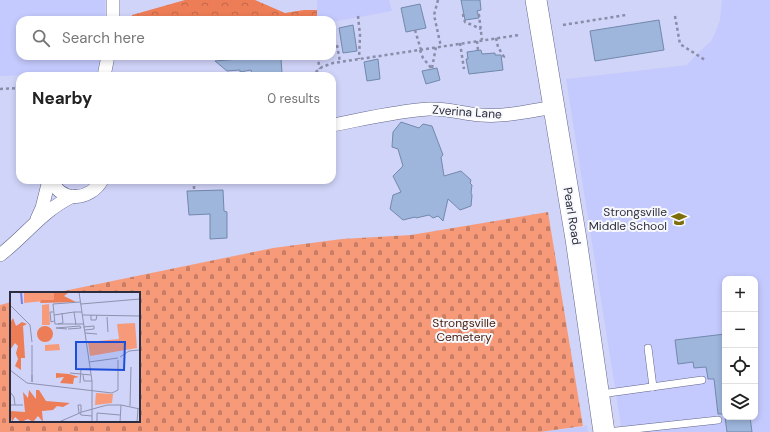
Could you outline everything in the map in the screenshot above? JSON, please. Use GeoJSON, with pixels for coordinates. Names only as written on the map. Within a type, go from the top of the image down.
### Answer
{"type":"FeatureCollection","features":[{"type":"Feature","properties":{"kind":"main road","name":"Pearl Road"},"geometry":{"type":"LineString","coordinates":[[536,0],[606,432]]}},
{"type":"Feature","properties":{"kind":"street"},"geometry":{"type":"LineString","coordinates":[[112,16],[113,0]]}},
{"type":"Feature","properties":{"kind":"street"},"geometry":{"type":"LineString","coordinates":[[106,72],[108,60]]}},
{"type":"Feature","properties":{"kind":"street","name":"Zverina Lane"},"geometry":{"type":"LineString","coordinates":[[336,124],[410,111],[431,109],[451,110],[480,115],[495,115],[554,107]]}},
{"type":"Feature","properties":{"kind":"street"},"geometry":{"type":"LineString","coordinates":[[36,221],[42,208],[49,184]]}},
{"type":"Feature","properties":{"kind":"street"},"geometry":{"type":"LineString","coordinates":[[53,184],[59,191],[73,196],[85,196],[93,192],[100,184]]}},
{"type":"Feature","properties":{"kind":"street"},"geometry":{"type":"LineString","coordinates":[[0,255],[51,208],[73,196]]}},
{"type":"Feature","properties":{"kind":"lane"},"geometry":{"type":"LineString","coordinates":[[648,348],[653,387]]}},
{"type":"Feature","properties":{"kind":"lane"},"geometry":{"type":"LineString","coordinates":[[599,394],[702,380]]}},
{"type":"Feature","properties":{"kind":"lane"},"geometry":{"type":"LineString","coordinates":[[606,432],[654,430],[718,420]]}},
{"type":"Feature","properties":{"kind":"path"},"geometry":{"type":"LineString","coordinates":[[438,0],[434,15],[441,47]]}},
{"type":"Feature","properties":{"kind":"path"},"geometry":{"type":"LineString","coordinates":[[464,15],[465,22],[481,28]]}},
{"type":"Feature","properties":{"kind":"path"},"geometry":{"type":"LineString","coordinates":[[478,15],[482,40]]}},
{"type":"Feature","properties":{"kind":"path"},"geometry":{"type":"LineString","coordinates":[[563,25],[626,15]]}},
{"type":"Feature","properties":{"kind":"path"},"geometry":{"type":"LineString","coordinates":[[358,16],[360,35],[359,59]]}},
{"type":"Feature","properties":{"kind":"path"},"geometry":{"type":"LineString","coordinates":[[675,16],[680,44],[705,60]]}},
{"type":"Feature","properties":{"kind":"path"},"geometry":{"type":"LineString","coordinates":[[415,30],[423,58],[432,69],[436,54],[436,47]]}},
{"type":"Feature","properties":{"kind":"path"},"geometry":{"type":"LineString","coordinates":[[316,72],[333,63],[520,34]]}},
{"type":"Feature","properties":{"kind":"path"},"geometry":{"type":"LineString","coordinates":[[496,38],[498,48],[504,58],[502,58]]}},
{"type":"Feature","properties":{"kind":"path"},"geometry":{"type":"LineString","coordinates":[[477,41],[478,51]]}},
{"type":"Feature","properties":{"kind":"path"},"geometry":{"type":"LineString","coordinates":[[460,43],[464,69]]}},
{"type":"Feature","properties":{"kind":"path"},"geometry":{"type":"LineString","coordinates":[[337,46],[340,62]]}},
{"type":"Feature","properties":{"kind":"path"},"geometry":{"type":"LineString","coordinates":[[318,60],[320,69]]}},
{"type":"Feature","properties":{"kind":"path"},"geometry":{"type":"LineString","coordinates":[[0,89],[16,88]]}},
{"type":"Feature","properties":{"kind":"path"},"geometry":{"type":"LineString","coordinates":[[194,184],[194,190]]}},
{"type":"Feature","properties":{"kind":"shaded area"},"geometry":{"type":"Polygon","coordinates":[[[0,0],[105,0],[105,16],[16,16],[16,60],[100,60],[97,72],[16,72],[16,76],[0,76],[0,0]]]}},
{"type":"Feature","properties":{"kind":"shaded area"},"geometry":{"type":"Polygon","coordinates":[[[317,0],[389,0],[392,11],[336,21],[336,16],[317,16],[317,0]]]}},
{"type":"Feature","properties":{"kind":"shaded area","name":"Strongsville Middle School"},"geometry":{"type":"Polygon","coordinates":[[[722,0],[770,0],[770,432],[622,432],[566,79],[687,65],[711,41],[720,20],[722,0]]]}},
{"type":"Feature","properties":{"kind":"shaded area"},"geometry":{"type":"Polygon","coordinates":[[[587,425],[588,432],[540,432],[583,427],[587,425]]]}},
{"type":"Feature","properties":{"kind":"green space"},"geometry":{"type":"Polygon","coordinates":[[[185,0],[255,0],[285,13],[304,10],[317,10],[317,16],[132,15],[185,0]]]}},
{"type":"Feature","properties":{"kind":"green space","name":"Strongsville Cemetery"},"geometry":{"type":"Polygon","coordinates":[[[548,212],[583,426],[540,432],[0,432],[0,305],[10,302],[10,422],[140,422],[140,292],[59,292],[273,248],[342,239],[411,235],[548,212]]]}},
{"type":"Feature","properties":{"kind":"building"},"geometry":{"type":"Polygon","coordinates":[[[461,0],[480,0],[481,10],[477,11],[479,18],[465,20],[461,0]]]}},
{"type":"Feature","properties":{"kind":"building"},"geometry":{"type":"Polygon","coordinates":[[[420,4],[426,28],[406,32],[401,8],[420,4]]]}},
{"type":"Feature","properties":{"kind":"building"},"geometry":{"type":"Polygon","coordinates":[[[659,20],[664,50],[595,61],[590,31],[659,20]]]}},
{"type":"Feature","properties":{"kind":"building"},"geometry":{"type":"Polygon","coordinates":[[[353,25],[357,51],[343,53],[339,28],[353,25]]]}},
{"type":"Feature","properties":{"kind":"building"},"geometry":{"type":"Polygon","coordinates":[[[481,50],[482,54],[495,53],[495,55],[501,55],[503,70],[469,74],[466,59],[468,59],[467,52],[481,50]]]}},
{"type":"Feature","properties":{"kind":"building"},"geometry":{"type":"Polygon","coordinates":[[[378,59],[380,79],[367,81],[364,62],[378,59]]]}},
{"type":"Feature","properties":{"kind":"building"},"geometry":{"type":"Polygon","coordinates":[[[281,60],[282,72],[251,72],[251,70],[240,72],[240,70],[227,71],[215,61],[281,60]]]}},
{"type":"Feature","properties":{"kind":"building"},"geometry":{"type":"Polygon","coordinates":[[[437,68],[440,80],[426,84],[422,71],[437,68]]]}},
{"type":"Feature","properties":{"kind":"building"},"geometry":{"type":"Polygon","coordinates":[[[401,122],[419,128],[423,124],[432,126],[443,155],[441,157],[444,176],[461,171],[471,180],[471,206],[460,210],[448,199],[443,221],[438,216],[433,218],[429,215],[403,220],[390,209],[393,195],[401,192],[393,176],[403,166],[398,149],[392,147],[393,132],[401,122]]]}},
{"type":"Feature","properties":{"kind":"building"},"geometry":{"type":"Polygon","coordinates":[[[223,190],[224,211],[227,212],[227,238],[210,239],[210,214],[189,215],[187,191],[223,190]]]}},
{"type":"Feature","properties":{"kind":"building"},"geometry":{"type":"Polygon","coordinates":[[[722,334],[722,414],[718,414],[714,379],[708,379],[706,367],[694,368],[693,362],[678,364],[675,340],[722,334]]]}},
{"type":"Feature","properties":{"kind":"building"},"geometry":{"type":"Polygon","coordinates":[[[725,420],[750,420],[752,432],[727,432],[725,420]]]}},
{"type":"Feature","properties":{"kind":"place","name":"Strongsville Middle School"},"geometry":{"type":"Point","coordinates":[679,219]}}]}
